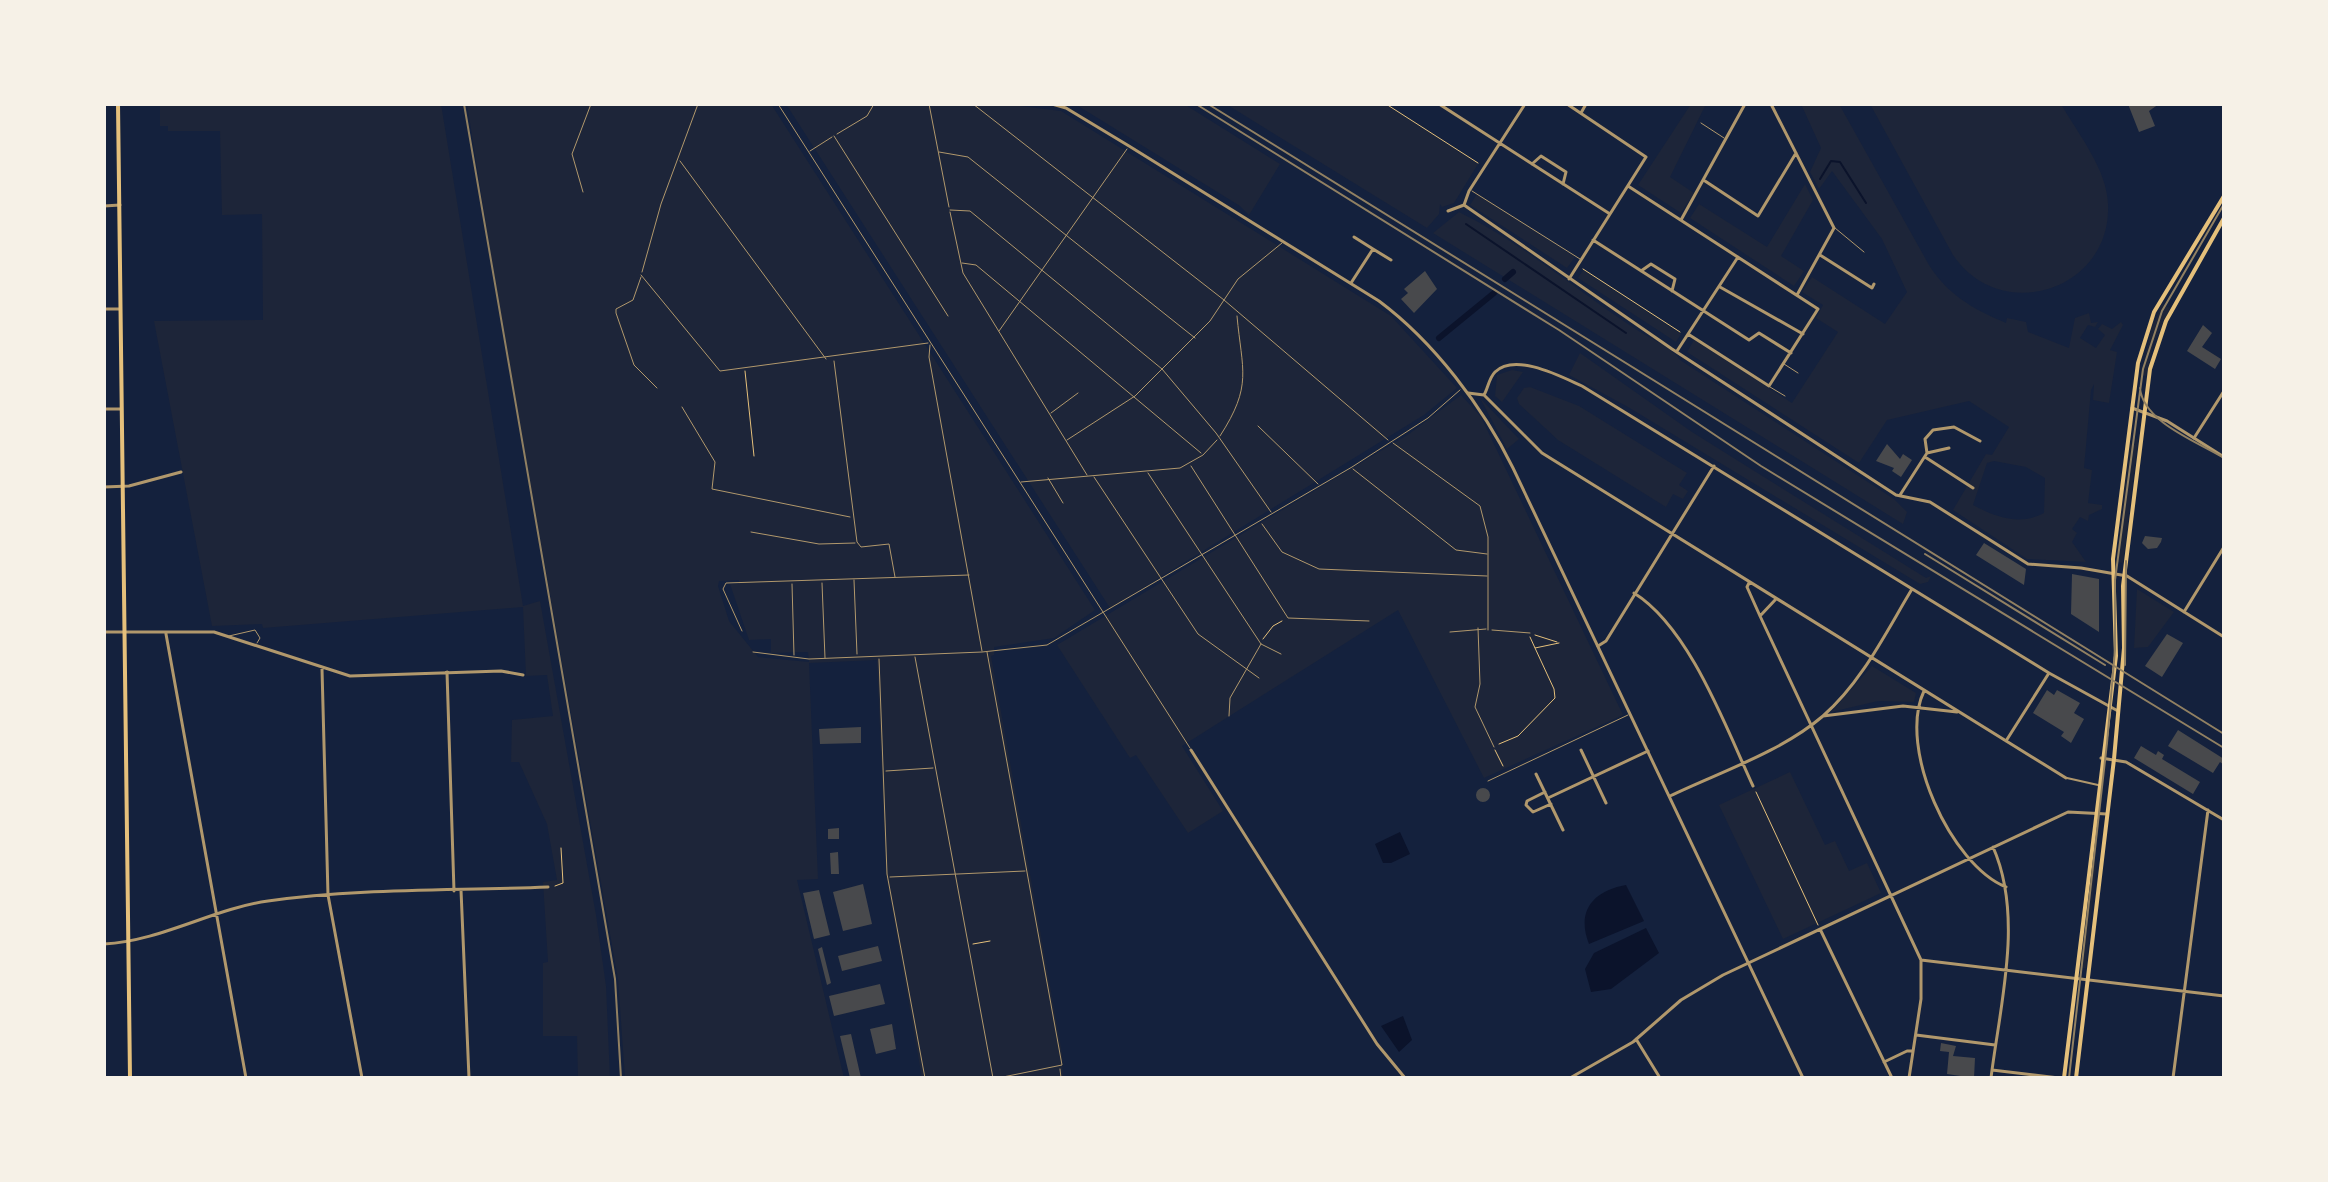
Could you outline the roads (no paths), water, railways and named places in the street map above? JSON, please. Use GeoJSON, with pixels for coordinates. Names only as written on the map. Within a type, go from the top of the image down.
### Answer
{"type":"FeatureCollection","features":[{"type":"Feature","properties":{"kind":"main road"},"geometry":{"type":"LineString","coordinates":[[118,104],[130,1078]]}},
{"type":"Feature","properties":{"kind":"main road"},"geometry":{"type":"LineString","coordinates":[[2061,1078],[2117,643],[2112,573],[2140,356],[2154,312],[2224,196]]}},
{"type":"Feature","properties":{"kind":"main road"},"geometry":{"type":"LineString","coordinates":[[2076,1078],[2114,759],[2124,648],[2125,576],[2154,352],[2166,321],[2224,218]]}},
{"type":"Feature","properties":{"kind":"street"},"geometry":{"type":"LineString","coordinates":[[1052,104],[1066,108],[1351,283],[1398,317],[1468,393],[1498,438],[1803,1078]]}},
{"type":"Feature","properties":{"kind":"street"},"geometry":{"type":"LineString","coordinates":[[1439,104],[1610,214]]}},
{"type":"Feature","properties":{"kind":"street"},"geometry":{"type":"LineString","coordinates":[[1448,211],[1464,205],[1470,189],[1525,104]]}},
{"type":"Feature","properties":{"kind":"street"},"geometry":{"type":"LineString","coordinates":[[1567,104],[1646,157],[1569,279]]}},
{"type":"Feature","properties":{"kind":"street"},"geometry":{"type":"LineString","coordinates":[[1581,113],[1586,104]]}},
{"type":"Feature","properties":{"kind":"street"},"geometry":{"type":"LineString","coordinates":[[1681,220],[1745,104]]}},
{"type":"Feature","properties":{"kind":"street"},"geometry":{"type":"LineString","coordinates":[[1771,104],[1834,228],[1797,295]]}},
{"type":"Feature","properties":{"kind":"street"},"geometry":{"type":"LineString","coordinates":[[1705,181],[1758,216],[1791,156],[1796,153]]}},
{"type":"Feature","properties":{"kind":"street"},"geometry":{"type":"LineString","coordinates":[[1532,164],[1541,156],[1566,172],[1563,184]]}},
{"type":"Feature","properties":{"kind":"street"},"geometry":{"type":"LineString","coordinates":[[1628,186],[1818,309],[1769,386],[1688,334]]}},
{"type":"Feature","properties":{"kind":"street"},"geometry":{"type":"LineString","coordinates":[[104,206],[120,205]]}},
{"type":"Feature","properties":{"kind":"street"},"geometry":{"type":"LineString","coordinates":[[1464,205],[1676,353],[1900,495],[1930,502],[2028,564],[2125,576],[2224,637]]}},
{"type":"Feature","properties":{"kind":"street"},"geometry":{"type":"LineString","coordinates":[[1354,237],[1391,260]]}},
{"type":"Feature","properties":{"kind":"street"},"geometry":{"type":"LineString","coordinates":[[1593,240],[1749,340],[1759,333],[1791,353]]}},
{"type":"Feature","properties":{"kind":"street"},"geometry":{"type":"LineString","coordinates":[[1351,283],[1373,249]]}},
{"type":"Feature","properties":{"kind":"street"},"geometry":{"type":"LineString","coordinates":[[1820,255],[1872,288],[1874,284]]}},
{"type":"Feature","properties":{"kind":"street"},"geometry":{"type":"LineString","coordinates":[[1676,353],[1738,257]]}},
{"type":"Feature","properties":{"kind":"street"},"geometry":{"type":"LineString","coordinates":[[1641,271],[1651,264],[1675,279],[1672,291]]}},
{"type":"Feature","properties":{"kind":"street"},"geometry":{"type":"LineString","coordinates":[[1719,286],[1803,334]]}},
{"type":"Feature","properties":{"kind":"street"},"geometry":{"type":"LineString","coordinates":[[104,309],[121,309]]}},
{"type":"Feature","properties":{"kind":"street"},"geometry":{"type":"LineString","coordinates":[[1484,395],[1490,374],[1518,365],[1572,381],[2049,673],[2118,711]]}},
{"type":"Feature","properties":{"kind":"street"},"geometry":{"type":"LineString","coordinates":[[2194,438],[2224,391]]}},
{"type":"Feature","properties":{"kind":"street"},"geometry":{"type":"LineString","coordinates":[[1468,393],[1484,395],[1542,453],[1749,583],[2066,778],[2098,785]]}},
{"type":"Feature","properties":{"kind":"street"},"geometry":{"type":"LineString","coordinates":[[2132,408],[2144,411],[2224,457]]}},
{"type":"Feature","properties":{"kind":"street"},"geometry":{"type":"LineString","coordinates":[[104,409],[122,409]]}},
{"type":"Feature","properties":{"kind":"street"},"geometry":{"type":"LineString","coordinates":[[1900,495],[1926,455],[1926,437],[1936,428],[1961,429],[1980,441]]}},
{"type":"Feature","properties":{"kind":"street"},"geometry":{"type":"LineString","coordinates":[[1926,455],[1949,448]]}},
{"type":"Feature","properties":{"kind":"street"},"geometry":{"type":"LineString","coordinates":[[1926,455],[1973,488]]}},
{"type":"Feature","properties":{"kind":"street"},"geometry":{"type":"LineString","coordinates":[[1598,646],[1606,641],[1714,466]]}},
{"type":"Feature","properties":{"kind":"street"},"geometry":{"type":"LineString","coordinates":[[104,487],[123,486],[181,472]]}},
{"type":"Feature","properties":{"kind":"street"},"geometry":{"type":"LineString","coordinates":[[2184,612],[2224,547]]}},
{"type":"Feature","properties":{"kind":"street"},"geometry":{"type":"LineString","coordinates":[[1749,583],[1747,587],[1760,616],[1921,960],[1916,1035],[1909,1078]]}},
{"type":"Feature","properties":{"kind":"street"},"geometry":{"type":"LineString","coordinates":[[1670,796],[1742,762],[1823,716],[1871,657],[1913,588]]}},
{"type":"Feature","properties":{"kind":"street"},"geometry":{"type":"LineString","coordinates":[[1634,593],[1662,618],[1686,652],[1753,786]]}},
{"type":"Feature","properties":{"kind":"street"},"geometry":{"type":"LineString","coordinates":[[1760,616],[1776,599]]}},
{"type":"Feature","properties":{"kind":"street"},"geometry":{"type":"LineString","coordinates":[[104,632],[214,632],[350,676],[501,671],[523,675]]}},
{"type":"Feature","properties":{"kind":"street"},"geometry":{"type":"LineString","coordinates":[[166,634],[246,1078]]}},
{"type":"Feature","properties":{"kind":"street"},"geometry":{"type":"LineString","coordinates":[[322,668],[328,895],[362,1078]]}},
{"type":"Feature","properties":{"kind":"street"},"geometry":{"type":"LineString","coordinates":[[447,672],[454,891]]}},
{"type":"Feature","properties":{"kind":"street"},"geometry":{"type":"LineString","coordinates":[[2006,741],[2049,673]]}},
{"type":"Feature","properties":{"kind":"street"},"geometry":{"type":"LineString","coordinates":[[1924,691],[1919,707],[1919,756],[1926,781],[1967,859],[1982,874],[2006,887]]}},
{"type":"Feature","properties":{"kind":"street"},"geometry":{"type":"LineString","coordinates":[[1823,716],[1826,718],[1869,708],[1919,707],[1958,712]]}},
{"type":"Feature","properties":{"kind":"street"},"geometry":{"type":"LineString","coordinates":[[1191,750],[1374,1039],[1405,1078]]}},
{"type":"Feature","properties":{"kind":"street"},"geometry":{"type":"LineString","coordinates":[[1581,750],[1606,803]]}},
{"type":"Feature","properties":{"kind":"street"},"geometry":{"type":"LineString","coordinates":[[1548,798],[1648,751]]}},
{"type":"Feature","properties":{"kind":"street"},"geometry":{"type":"LineString","coordinates":[[2101,758],[2126,762],[2224,820]]}},
{"type":"Feature","properties":{"kind":"street"},"geometry":{"type":"LineString","coordinates":[[1536,774],[1563,830]]}},
{"type":"Feature","properties":{"kind":"street"},"geometry":{"type":"LineString","coordinates":[[1545,792],[1527,801],[1526,805],[1533,812],[1551,804]]}},
{"type":"Feature","properties":{"kind":"street"},"geometry":{"type":"LineString","coordinates":[[2173,1078],[2208,810]]}},
{"type":"Feature","properties":{"kind":"street"},"geometry":{"type":"LineString","coordinates":[[1570,1078],[1636,1039],[1681,1000],[1748,962],[2068,812],[2107,814]]}},
{"type":"Feature","properties":{"kind":"street"},"geometry":{"type":"LineString","coordinates":[[1991,1078],[2004,970],[2006,887],[1993,847]]}},
{"type":"Feature","properties":{"kind":"street"},"geometry":{"type":"LineString","coordinates":[[104,944],[129,943],[265,902],[328,895],[550,887]]}},
{"type":"Feature","properties":{"kind":"street"},"geometry":{"type":"LineString","coordinates":[[461,890],[469,1078]]}},
{"type":"Feature","properties":{"kind":"street"},"geometry":{"type":"LineString","coordinates":[[1820,929],[1892,1078]]}},
{"type":"Feature","properties":{"kind":"street"},"geometry":{"type":"LineString","coordinates":[[1921,960],[2224,996]]}},
{"type":"Feature","properties":{"kind":"street"},"geometry":{"type":"LineString","coordinates":[[1916,1035],[1995,1045]]}},
{"type":"Feature","properties":{"kind":"street"},"geometry":{"type":"LineString","coordinates":[[1636,1039],[1660,1078]]}},
{"type":"Feature","properties":{"kind":"street"},"geometry":{"type":"LineString","coordinates":[[1884,1062],[1913,1051]]}},
{"type":"Feature","properties":{"kind":"street"},"geometry":{"type":"LineString","coordinates":[[1992,1070],[2061,1078]]}},
{"type":"Feature","properties":{"kind":"lane"},"geometry":{"type":"LineString","coordinates":[[583,192],[572,154],[591,104]]}},
{"type":"Feature","properties":{"kind":"lane"},"geometry":{"type":"LineString","coordinates":[[657,388],[634,365],[616,309],[633,300],[698,104]]}},
{"type":"Feature","properties":{"kind":"lane"},"geometry":{"type":"LineString","coordinates":[[778,104],[1191,750]]}},
{"type":"Feature","properties":{"kind":"lane"},"geometry":{"type":"LineString","coordinates":[[809,152],[867,116],[874,104]]}},
{"type":"Feature","properties":{"kind":"lane"},"geometry":{"type":"LineString","coordinates":[[929,104],[960,263],[997,332],[1087,475]]}},
{"type":"Feature","properties":{"kind":"lane"},"geometry":{"type":"LineString","coordinates":[[973,104],[1224,300],[1391,442],[1480,506],[1488,554],[1488,630]]}},
{"type":"Feature","properties":{"kind":"lane"},"geometry":{"type":"LineString","coordinates":[[1701,123],[1724,138]]}},
{"type":"Feature","properties":{"kind":"lane"},"geometry":{"type":"LineString","coordinates":[[834,136],[948,316]]}},
{"type":"Feature","properties":{"kind":"lane"},"geometry":{"type":"LineString","coordinates":[[997,332],[1022,303],[1129,146]]}},
{"type":"Feature","properties":{"kind":"lane"},"geometry":{"type":"LineString","coordinates":[[938,152],[965,155],[1195,338]]}},
{"type":"Feature","properties":{"kind":"lane"},"geometry":{"type":"LineString","coordinates":[[677,160],[690,171],[827,359]]}},
{"type":"Feature","properties":{"kind":"lane"},"geometry":{"type":"LineString","coordinates":[[1470,189],[1581,259]]}},
{"type":"Feature","properties":{"kind":"lane"},"geometry":{"type":"LineString","coordinates":[[950,210],[970,211],[1162,369],[1219,438],[1273,515]]}},
{"type":"Feature","properties":{"kind":"lane"},"geometry":{"type":"LineString","coordinates":[[1834,228],[1864,252]]}},
{"type":"Feature","properties":{"kind":"lane"},"geometry":{"type":"LineString","coordinates":[[1067,440],[1135,396],[1195,338],[1238,279],[1283,241]]}},
{"type":"Feature","properties":{"kind":"lane"},"geometry":{"type":"LineString","coordinates":[[960,263],[976,265],[1203,455]]}},
{"type":"Feature","properties":{"kind":"lane"},"geometry":{"type":"LineString","coordinates":[[641,275],[717,369],[833,359],[931,343]]}},
{"type":"Feature","properties":{"kind":"lane"},"geometry":{"type":"LineString","coordinates":[[1021,482],[1148,471],[1190,464],[1203,455],[1219,438],[1239,405],[1243,388],[1237,313]]}},
{"type":"Feature","properties":{"kind":"lane"},"geometry":{"type":"LineString","coordinates":[[931,343],[929,357],[982,652]]}},
{"type":"Feature","properties":{"kind":"lane"},"geometry":{"type":"LineString","coordinates":[[833,359],[857,542],[861,547],[889,544],[895,579]]}},
{"type":"Feature","properties":{"kind":"lane"},"geometry":{"type":"LineString","coordinates":[[1784,364],[1798,373]]}},
{"type":"Feature","properties":{"kind":"lane"},"geometry":{"type":"LineString","coordinates":[[1769,386],[1785,396]]}},
{"type":"Feature","properties":{"kind":"lane"},"geometry":{"type":"LineString","coordinates":[[753,652],[825,659],[987,652],[1047,645],[1352,467],[1428,418],[1463,387]]}},
{"type":"Feature","properties":{"kind":"lane"},"geometry":{"type":"LineString","coordinates":[[1050,415],[1078,393]]}},
{"type":"Feature","properties":{"kind":"lane"},"geometry":{"type":"LineString","coordinates":[[682,407],[715,462],[712,489],[853,517]]}},
{"type":"Feature","properties":{"kind":"lane"},"geometry":{"type":"LineString","coordinates":[[1258,426],[1320,486]]}},
{"type":"Feature","properties":{"kind":"lane"},"geometry":{"type":"LineString","coordinates":[[1190,464],[1288,618],[1369,621]]}},
{"type":"Feature","properties":{"kind":"lane"},"geometry":{"type":"LineString","coordinates":[[1352,467],[1456,550],[1488,554]]}},
{"type":"Feature","properties":{"kind":"lane"},"geometry":{"type":"LineString","coordinates":[[1148,471],[1149,477],[1261,644],[1281,654]]}},
{"type":"Feature","properties":{"kind":"lane"},"geometry":{"type":"LineString","coordinates":[[1094,474],[1198,634],[1259,678]]}},
{"type":"Feature","properties":{"kind":"lane"},"geometry":{"type":"LineString","coordinates":[[1048,478],[1063,503]]}},
{"type":"Feature","properties":{"kind":"lane"},"geometry":{"type":"LineString","coordinates":[[1261,522],[1282,552],[1319,569],[1489,576]]}},
{"type":"Feature","properties":{"kind":"lane"},"geometry":{"type":"LineString","coordinates":[[751,532],[819,544],[857,542]]}},
{"type":"Feature","properties":{"kind":"lane"},"geometry":{"type":"LineString","coordinates":[[742,631],[723,589],[726,583],[970,575]]}},
{"type":"Feature","properties":{"kind":"lane"},"geometry":{"type":"LineString","coordinates":[[854,579],[858,657]]}},
{"type":"Feature","properties":{"kind":"lane"},"geometry":{"type":"LineString","coordinates":[[822,580],[825,659]]}},
{"type":"Feature","properties":{"kind":"lane"},"geometry":{"type":"LineString","coordinates":[[792,581],[794,657]]}},
{"type":"Feature","properties":{"kind":"lane"},"geometry":{"type":"LineString","coordinates":[[1478,628],[1480,684],[1475,707],[1494,747]]}},
{"type":"Feature","properties":{"kind":"lane"},"geometry":{"type":"LineString","coordinates":[[1450,632],[1478,628],[1530,633]]}},
{"type":"Feature","properties":{"kind":"lane"},"geometry":{"type":"LineString","coordinates":[[228,637],[255,630],[260,638],[256,645]]}},
{"type":"Feature","properties":{"kind":"lane"},"geometry":{"type":"LineString","coordinates":[[1229,716],[1228,702],[1261,644]]}},
{"type":"Feature","properties":{"kind":"lane"},"geometry":{"type":"LineString","coordinates":[[987,652],[1028,871],[1061,1078]]}},
{"type":"Feature","properties":{"kind":"lane"},"geometry":{"type":"LineString","coordinates":[[914,655],[993,1078]]}},
{"type":"Feature","properties":{"kind":"lane"},"geometry":{"type":"LineString","coordinates":[[879,656],[890,877],[925,1078]]}},
{"type":"Feature","properties":{"kind":"lane"},"geometry":{"type":"LineString","coordinates":[[1488,781],[1630,714]]}},
{"type":"Feature","properties":{"kind":"lane"},"geometry":{"type":"LineString","coordinates":[[883,771],[935,768]]}},
{"type":"Feature","properties":{"kind":"lane"},"geometry":{"type":"LineString","coordinates":[[890,877],[1028,871]]}},
{"type":"Feature","properties":{"kind":"lane"},"geometry":{"type":"LineString","coordinates":[[998,1078],[1061,1066]]}},
{"type":"Feature","properties":{"kind":"waterway"},"geometry":{"type":"LineString","coordinates":[[1820,179],[1831,161],[1840,162],[1866,203]]}},
{"type":"Feature","properties":{"kind":"waterway"},"geometry":{"type":"LineString","coordinates":[[1466,224],[1626,333]]}},
{"type":"Feature","properties":{"kind":"waterway"},"geometry":{"type":"LineString","coordinates":[[1505,279],[1513,272]]}},
{"type":"Feature","properties":{"kind":"waterway"},"geometry":{"type":"LineString","coordinates":[[1439,338],[1494,293]]}},
{"type":"Feature","properties":{"kind":"tram line"},"geometry":{"type":"LineString","coordinates":[[1196,104],[1559,330],[1761,466],[2224,748]]}},
{"type":"Feature","properties":{"kind":"tram line"},"geometry":{"type":"LineString","coordinates":[[2069,1078],[2107,743],[2115,650],[2115,580],[2143,369],[2162,311],[2224,204]]}},
{"type":"Feature","properties":{"kind":"tram line"},"geometry":{"type":"LineString","coordinates":[[2140,388],[2143,400],[2161,421],[2224,458]]}},
{"type":"Feature","properties":{"kind":"tram line"},"geometry":{"type":"LineString","coordinates":[[1925,554],[2105,665]]}},
{"type":"Feature","properties":{"kind":"tram line"},"geometry":{"type":"LineString","coordinates":[[2125,665],[2126,561]]}},
{"type":"Feature","properties":{"kind":"railway"},"geometry":{"type":"LineString","coordinates":[[464,104],[615,979],[621,1078]]}},
{"type":"Feature","properties":{"kind":"railway"},"geometry":{"type":"LineString","coordinates":[[1208,104],[2224,734]]}}]}
